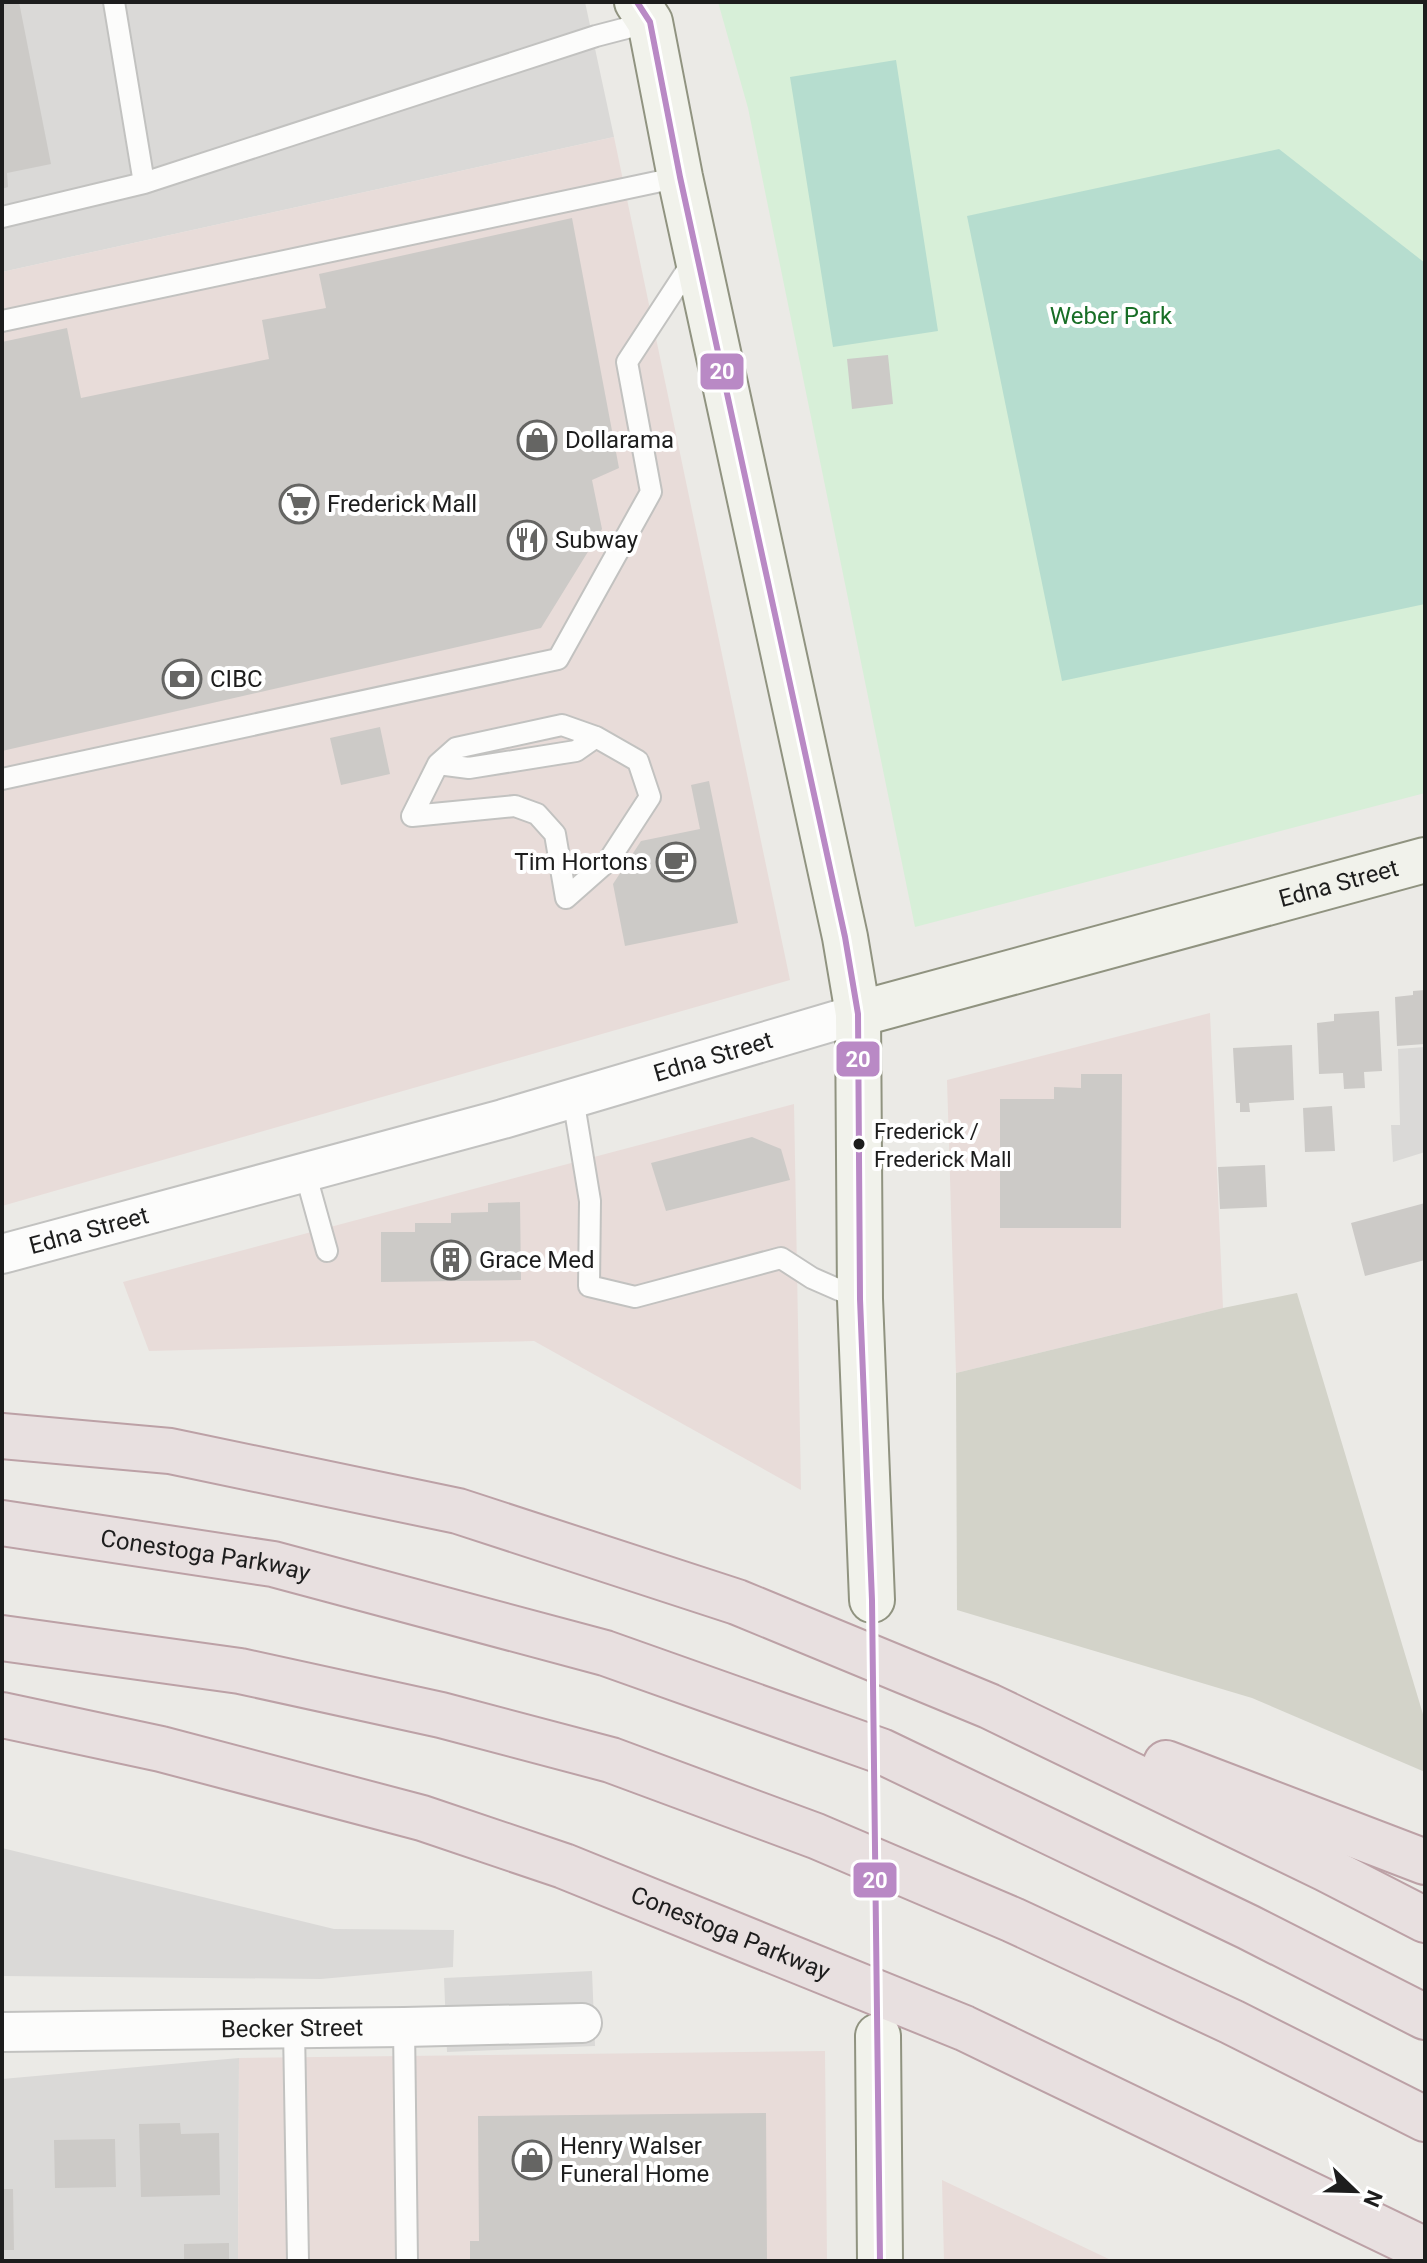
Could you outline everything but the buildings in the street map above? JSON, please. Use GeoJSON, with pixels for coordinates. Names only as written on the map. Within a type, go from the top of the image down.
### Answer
{"type":"FeatureCollection","features":[{"type":"Feature","properties":{"kind":"highway"},"geometry":{"type":"LineString","coordinates":[[2,1436],[170,1451],[458,1511],[737,1602],[989,1706],[1425,1920]]}},
{"type":"Feature","properties":{"kind":"highway","name":"Conestoga Parkway"},"geometry":{"type":"LineString","coordinates":[[2,1523],[273,1564],[605,1653],[881,1751],[1248,1927],[1425,2017]]}},
{"type":"Feature","properties":{"kind":"highway"},"geometry":{"type":"LineString","coordinates":[[2,1638],[240,1671],[441,1715],[611,1760],[816,1836],[1013,1920],[1232,2022],[1425,2119]]}},
{"type":"Feature","properties":{"kind":"highway"},"geometry":{"type":"LineString","coordinates":[[989,1706],[1100,1738],[1425,1862]]}},
{"type":"Feature","properties":{"kind":"highway","name":"Conestoga Parkway"},"geometry":{"type":"LineString","coordinates":[[2,1715],[161,1749],[422,1818],[564,1866],[964,2028],[1407,2241],[1424,2261]]}},
{"type":"Feature","properties":{"kind":"main road"},"geometry":{"type":"LineString","coordinates":[[647,9],[680,177],[845,937],[858,1014],[860,1299],[872,1600]]}},
{"type":"Feature","properties":{"kind":"main road","name":"Edna Street"},"geometry":{"type":"LineString","coordinates":[[858,1014],[1425,860]]}},
{"type":"Feature","properties":{"kind":"main road"},"geometry":{"type":"LineString","coordinates":[[878,2036],[880,2261]]}},
{"type":"Feature","properties":{"kind":"street","name":"Edna Street"},"geometry":{"type":"LineString","coordinates":[[3,1250],[503,1119],[858,1014]]}},
{"type":"Feature","properties":{"kind":"street","name":"Becker Street"},"geometry":{"type":"LineString","coordinates":[[2,2032],[582,2023]]}},
{"type":"Feature","properties":{"kind":"lane"},"geometry":{"type":"LineString","coordinates":[[114,2],[144,183]]}},
{"type":"Feature","properties":{"kind":"lane"},"geometry":{"type":"LineString","coordinates":[[2,217],[144,183],[596,36],[647,9]]}},
{"type":"Feature","properties":{"kind":"lane"},"geometry":{"type":"LineString","coordinates":[[2,321],[680,177]]}},
{"type":"Feature","properties":{"kind":"lane"},"geometry":{"type":"LineString","coordinates":[[2,779],[558,659],[651,492],[627,362],[697,255]]}},
{"type":"Feature","properties":{"kind":"lane"},"geometry":{"type":"LineString","coordinates":[[562,725],[596,737],[638,761],[650,797],[609,860],[566,898],[555,834],[537,814],[515,806],[412,816],[438,764],[456,748],[562,725]]}},
{"type":"Feature","properties":{"kind":"lane"},"geometry":{"type":"LineString","coordinates":[[438,764],[469,768],[576,751],[596,737]]}},
{"type":"Feature","properties":{"kind":"lane"},"geometry":{"type":"LineString","coordinates":[[573,1098],[590,1201],[589,1286],[635,1297],[781,1258],[812,1278],[860,1299]]}},
{"type":"Feature","properties":{"kind":"lane"},"geometry":{"type":"LineString","coordinates":[[305,1172],[327,1251]]}},
{"type":"Feature","properties":{"kind":"lane"},"geometry":{"type":"LineString","coordinates":[[404,2027],[407,2261]]}},
{"type":"Feature","properties":{"kind":"lane"},"geometry":{"type":"LineString","coordinates":[[294,2029],[298,2261]]}},
{"type":"Feature","properties":{"kind":"shaded area"},"geometry":{"type":"Polygon","coordinates":[[[2,2],[585,2],[614,137],[2,272],[2,2]]]}},
{"type":"Feature","properties":{"kind":"shaded area"},"geometry":{"type":"Polygon","coordinates":[[[614,137],[790,980],[2,1206],[2,272],[614,137]]]}},
{"type":"Feature","properties":{"kind":"shaded area"},"geometry":{"type":"Polygon","coordinates":[[[1210,1013],[1223,1308],[956,1373],[947,1080],[1210,1013]]]}},
{"type":"Feature","properties":{"kind":"shaded area"},"geometry":{"type":"Polygon","coordinates":[[[1425,1047],[1425,1152],[1393,1162],[1391,1125],[1400,1125],[1398,1049],[1425,1047]]]}},
{"type":"Feature","properties":{"kind":"shaded area"},"geometry":{"type":"Polygon","coordinates":[[[794,1104],[801,1490],[534,1341],[149,1351],[123,1282],[794,1104]]]}},
{"type":"Feature","properties":{"kind":"shaded area"},"geometry":{"type":"Polygon","coordinates":[[[1297,1293],[1425,1721],[1425,1772],[1252,1698],[957,1610],[956,1373],[1297,1293]]]}},
{"type":"Feature","properties":{"kind":"shaded area"},"geometry":{"type":"Polygon","coordinates":[[[2,1848],[334,1929],[454,1930],[453,1967],[321,1979],[2,1976],[2,1848]]]}},
{"type":"Feature","properties":{"kind":"shaded area"},"geometry":{"type":"Polygon","coordinates":[[[592,1971],[595,2046],[447,2052],[444,1978],[592,1971]]]}},
{"type":"Feature","properties":{"kind":"shaded area","name":"Henry Walser Funeral Home"},"geometry":{"type":"Polygon","coordinates":[[[825,2051],[827,2261],[238,2261],[239,2058],[825,2051]]]}},
{"type":"Feature","properties":{"kind":"shaded area"},"geometry":{"type":"Polygon","coordinates":[[[239,2058],[238,2261],[2,2261],[2,2079],[239,2058]]]}},
{"type":"Feature","properties":{"kind":"shaded area"},"geometry":{"type":"Polygon","coordinates":[[[942,2180],[1113,2261],[944,2261],[942,2180]]]}},
{"type":"Feature","properties":{"kind":"green space","name":"Weber Park"},"geometry":{"type":"Polygon","coordinates":[[[718,2],[1425,2],[1425,793],[915,927],[748,108],[718,2]]]}},
{"type":"Feature","properties":{"kind":"green space"},"geometry":{"type":"Polygon","coordinates":[[[896,60],[938,331],[833,347],[790,77],[896,60]]]}},
{"type":"Feature","properties":{"kind":"green space"},"geometry":{"type":"Polygon","coordinates":[[[1279,149],[1425,263],[1425,604],[1062,681],[967,216],[1279,149]]]}},
{"type":"Feature","properties":{"kind":"transit line","name":"20"},"geometry":{"type":"LineString","coordinates":[[637,2],[650,22],[680,177],[845,937],[858,1014],[860,1299],[872,1600],[880,2261]]}},
{"type":"Feature","properties":{"kind":"place","name":"Dollarama"},"geometry":{"type":"Point","coordinates":[537,440]}},
{"type":"Feature","properties":{"kind":"place","name":"Frederick Mall"},"geometry":{"type":"Point","coordinates":[299,504]}},
{"type":"Feature","properties":{"kind":"place","name":"Subway"},"geometry":{"type":"Point","coordinates":[527,540]}},
{"type":"Feature","properties":{"kind":"place","name":"CIBC"},"geometry":{"type":"Point","coordinates":[182,679]}},
{"type":"Feature","properties":{"kind":"place","name":"Tim Hortons"},"geometry":{"type":"Point","coordinates":[676,862]}},
{"type":"Feature","properties":{"kind":"place","name":"Frederick / Frederick Mall"},"geometry":{"type":"Point","coordinates":[859,1144]}},
{"type":"Feature","properties":{"kind":"place","name":"Grace Med"},"geometry":{"type":"Point","coordinates":[451,1260]}},
{"type":"Feature","properties":{"kind":"place","name":"Henry Walser Funeral Home"},"geometry":{"type":"Point","coordinates":[532,2160]}}]}
